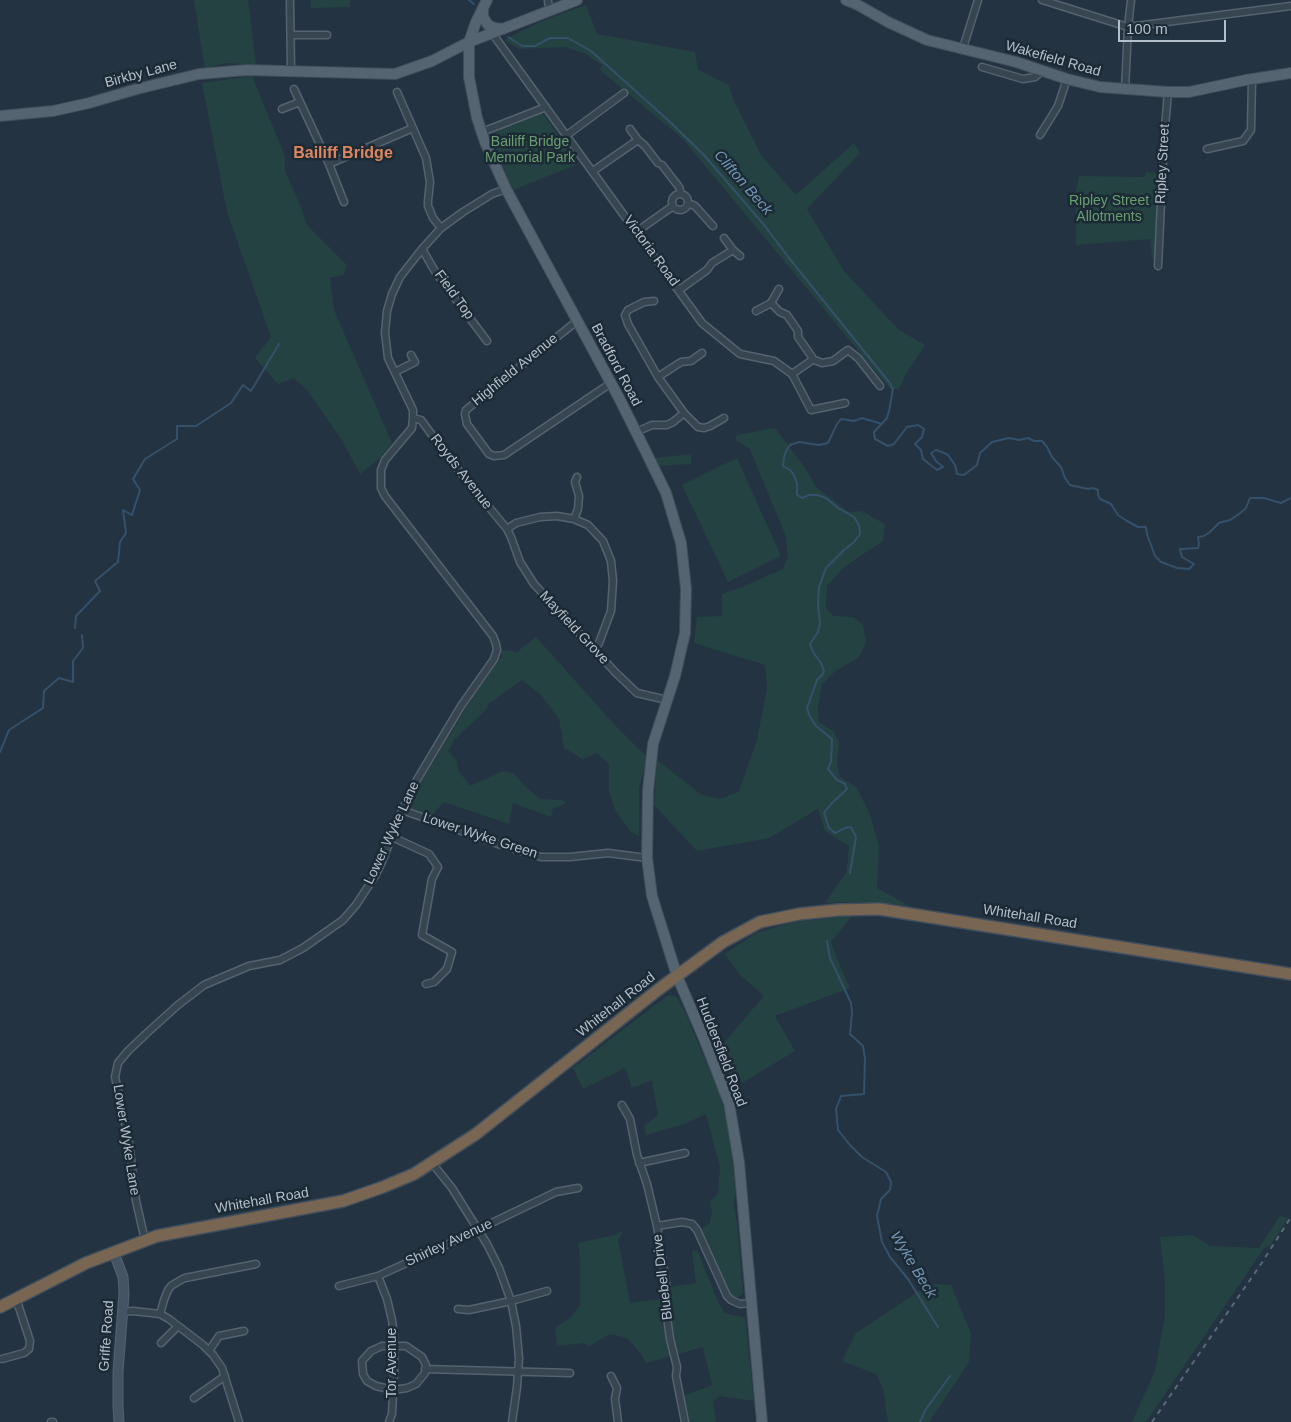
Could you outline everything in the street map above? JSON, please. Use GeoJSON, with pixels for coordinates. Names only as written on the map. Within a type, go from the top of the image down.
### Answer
{"type":"FeatureCollection","features":[{"type":"Feature","properties":{"kind":"highway","name":"Whitehall Road"},"geometry":{"type":"LineString","coordinates":[[0,1308],[86,1263],[157,1236],[343,1202],[414,1174],[476,1134],[723,942],[760,922],[799,914],[838,910],[880,909],[1291,974]]}},
{"type":"Feature","properties":{"kind":"main road"},"geometry":{"type":"LineString","coordinates":[[469,42],[503,29],[549,5],[574,0]]}},
{"type":"Feature","properties":{"kind":"main road","name":"Wakefield Road"},"geometry":{"type":"LineString","coordinates":[[846,0],[858,4],[888,22],[927,40],[1016,62],[1042,72],[1100,87],[1125,90],[1189,92],[1291,73]]}},
{"type":"Feature","properties":{"kind":"main road"},"geometry":{"type":"LineString","coordinates":[[485,4],[483,17],[488,25],[503,29]]}},
{"type":"Feature","properties":{"kind":"main road","name":"Bradford Road"},"geometry":{"type":"LineString","coordinates":[[485,4],[469,42],[469,77],[477,118],[485,142],[506,189],[611,383],[666,493],[682,543],[686,589],[685,633],[675,676],[653,744],[652,756]]}},
{"type":"Feature","properties":{"kind":"main road","name":"Birkby Lane"},"geometry":{"type":"LineString","coordinates":[[0,116],[53,111],[199,74],[247,70],[291,70],[395,74],[432,61],[469,42]]}},
{"type":"Feature","properties":{"kind":"main road","name":"Huddersfield Road"},"geometry":{"type":"LineString","coordinates":[[652,756],[648,791],[647,858],[652,896],[677,976],[729,1104],[739,1162],[762,1422]]}},
{"type":"Feature","properties":{"kind":"street"},"geometry":{"type":"LineString","coordinates":[[290,0],[291,70]]}},
{"type":"Feature","properties":{"kind":"street"},"geometry":{"type":"LineString","coordinates":[[963,48],[978,0]]}},
{"type":"Feature","properties":{"kind":"street"},"geometry":{"type":"LineString","coordinates":[[1042,0],[1128,27],[1291,6]]}},
{"type":"Feature","properties":{"kind":"street"},"geometry":{"type":"LineString","coordinates":[[1125,90],[1131,0]]}},
{"type":"Feature","properties":{"kind":"street","name":"Victoria Road"},"geometry":{"type":"LineString","coordinates":[[492,33],[702,323],[740,354],[774,361],[792,374],[811,410],[844,403]]}},
{"type":"Feature","properties":{"kind":"street"},"geometry":{"type":"LineString","coordinates":[[291,36],[327,35]]}},
{"type":"Feature","properties":{"kind":"street"},"geometry":{"type":"LineString","coordinates":[[982,66],[1023,79],[1036,77],[1042,72]]}},
{"type":"Feature","properties":{"kind":"street"},"geometry":{"type":"LineString","coordinates":[[1040,135],[1058,106],[1067,79]]}},
{"type":"Feature","properties":{"kind":"street"},"geometry":{"type":"LineString","coordinates":[[1207,149],[1243,141],[1251,130],[1252,79]]}},
{"type":"Feature","properties":{"kind":"street"},"geometry":{"type":"LineString","coordinates":[[294,89],[329,164],[344,202]]}},
{"type":"Feature","properties":{"kind":"street"},"geometry":{"type":"LineString","coordinates":[[397,92],[426,158],[430,182],[428,206],[433,218],[441,228]]}},
{"type":"Feature","properties":{"kind":"street","name":"Ripley Street"},"geometry":{"type":"LineString","coordinates":[[1158,266],[1168,92]]}},
{"type":"Feature","properties":{"kind":"street"},"geometry":{"type":"LineString","coordinates":[[567,135],[624,93]]}},
{"type":"Feature","properties":{"kind":"street"},"geometry":{"type":"LineString","coordinates":[[282,109],[300,102]]}},
{"type":"Feature","properties":{"kind":"street"},"geometry":{"type":"LineString","coordinates":[[482,132],[546,107]]}},
{"type":"Feature","properties":{"kind":"street"},"geometry":{"type":"LineString","coordinates":[[329,164],[413,128]]}},
{"type":"Feature","properties":{"kind":"street"},"geometry":{"type":"LineString","coordinates":[[630,128],[638,140],[679,187],[681,194],[687,198],[688,203],[695,206],[713,226]]}},
{"type":"Feature","properties":{"kind":"street"},"geometry":{"type":"LineString","coordinates":[[593,171],[638,140]]}},
{"type":"Feature","properties":{"kind":"street"},"geometry":{"type":"LineString","coordinates":[[413,418],[413,410],[388,358],[385,333],[387,311],[392,294],[400,277],[441,228],[462,212],[492,194],[506,189]]}},
{"type":"Feature","properties":{"kind":"street"},"geometry":{"type":"LineString","coordinates":[[673,206],[674,196],[681,194]]}},
{"type":"Feature","properties":{"kind":"street"},"geometry":{"type":"LineString","coordinates":[[673,206],[682,210],[688,203]]}},
{"type":"Feature","properties":{"kind":"street"},"geometry":{"type":"LineString","coordinates":[[636,232],[673,206]]}},
{"type":"Feature","properties":{"kind":"street"},"geometry":{"type":"LineString","coordinates":[[724,238],[732,250],[740,256]]}},
{"type":"Feature","properties":{"kind":"street","name":"Field Top"},"geometry":{"type":"LineString","coordinates":[[422,249],[436,273],[487,340]]}},
{"type":"Feature","properties":{"kind":"street"},"geometry":{"type":"LineString","coordinates":[[679,290],[707,270],[712,263],[732,250]]}},
{"type":"Feature","properties":{"kind":"street"},"geometry":{"type":"LineString","coordinates":[[756,311],[771,302],[779,289]]}},
{"type":"Feature","properties":{"kind":"street"},"geometry":{"type":"LineString","coordinates":[[654,301],[644,302],[628,310],[625,315],[628,324],[658,377],[684,413],[698,427],[710,426],[724,418]]}},
{"type":"Feature","properties":{"kind":"street"},"geometry":{"type":"LineString","coordinates":[[771,302],[780,312],[787,315],[798,331],[798,337],[812,359],[822,363],[833,361],[848,350],[858,358],[880,386]]}},
{"type":"Feature","properties":{"kind":"street","name":"Highfield Avenue"},"geometry":{"type":"LineString","coordinates":[[577,321],[466,410],[467,424],[490,454],[494,456],[504,455],[611,383]]}},
{"type":"Feature","properties":{"kind":"street"},"geometry":{"type":"LineString","coordinates":[[658,377],[681,362],[691,361],[702,353]]}},
{"type":"Feature","properties":{"kind":"street"},"geometry":{"type":"LineString","coordinates":[[395,372],[417,365],[411,355]]}},
{"type":"Feature","properties":{"kind":"street"},"geometry":{"type":"LineString","coordinates":[[792,374],[812,361],[812,359]]}},
{"type":"Feature","properties":{"kind":"street"},"geometry":{"type":"LineString","coordinates":[[636,432],[652,425],[667,425],[684,413]]}},
{"type":"Feature","properties":{"kind":"street","name":"Royds Avenue"},"geometry":{"type":"LineString","coordinates":[[413,418],[421,420],[454,466],[507,529]]}},
{"type":"Feature","properties":{"kind":"street","name":"Lower Wyke Lane"},"geometry":{"type":"LineString","coordinates":[[145,1240],[136,1201],[129,1142],[115,1077],[118,1063],[154,1026],[204,985],[249,966],[280,960],[303,948],[343,920],[356,905],[375,876],[402,810],[420,775],[461,706],[494,660],[497,650],[493,636],[385,496],[381,488],[381,470],[385,460],[412,428],[413,418]]}},
{"type":"Feature","properties":{"kind":"street"},"geometry":{"type":"LineString","coordinates":[[574,519],[578,509],[579,496],[575,482],[577,477]]}},
{"type":"Feature","properties":{"kind":"street"},"geometry":{"type":"LineString","coordinates":[[507,529],[516,523],[540,517],[557,516],[574,519],[588,525],[604,541],[611,561],[613,581],[612,611],[599,644],[594,649]]}},
{"type":"Feature","properties":{"kind":"street","name":"Mayfield Grove"},"geometry":{"type":"LineString","coordinates":[[507,529],[520,562],[534,584],[594,649],[636,693],[667,700]]}},
{"type":"Feature","properties":{"kind":"street","name":"Lower Wyke Green"},"geometry":{"type":"LineString","coordinates":[[402,810],[541,857],[570,857],[608,853],[647,858]]}},
{"type":"Feature","properties":{"kind":"street"},"geometry":{"type":"LineString","coordinates":[[392,838],[429,854],[438,867],[432,880],[422,936],[452,952],[447,969],[434,982],[426,984]]}},
{"type":"Feature","properties":{"kind":"street","name":"Bluebell Drive"},"geometry":{"type":"LineString","coordinates":[[622,1105],[630,1120],[639,1163],[647,1184],[656,1226],[666,1283],[668,1324],[685,1422]]}},
{"type":"Feature","properties":{"kind":"street"},"geometry":{"type":"LineString","coordinates":[[639,1163],[685,1153]]}},
{"type":"Feature","properties":{"kind":"street"},"geometry":{"type":"LineString","coordinates":[[432,1163],[452,1188],[487,1244],[499,1268],[511,1301],[517,1335],[518,1372],[512,1422]]}},
{"type":"Feature","properties":{"kind":"street","name":"Shirley Avenue"},"geometry":{"type":"LineString","coordinates":[[339,1286],[378,1276],[556,1192],[578,1188]]}},
{"type":"Feature","properties":{"kind":"street"},"geometry":{"type":"LineString","coordinates":[[656,1226],[682,1222],[692,1224],[727,1296],[740,1304],[752,1303]]}},
{"type":"Feature","properties":{"kind":"street","name":"Griffe Road"},"geometry":{"type":"LineString","coordinates":[[114,1253],[122,1277],[124,1294],[118,1372],[119,1422]]}},
{"type":"Feature","properties":{"kind":"street"},"geometry":{"type":"LineString","coordinates":[[160,1314],[168,1290],[179,1281],[185,1278],[256,1264]]}},
{"type":"Feature","properties":{"kind":"street","name":"Tor Avenue"},"geometry":{"type":"LineString","coordinates":[[378,1276],[392,1320],[394,1346],[392,1414],[389,1422]]}},
{"type":"Feature","properties":{"kind":"street"},"geometry":{"type":"LineString","coordinates":[[458,1309],[469,1310],[548,1291]]}},
{"type":"Feature","properties":{"kind":"street"},"geometry":{"type":"LineString","coordinates":[[2,1359],[24,1353],[30,1347],[28,1333],[16,1298]]}},
{"type":"Feature","properties":{"kind":"street"},"geometry":{"type":"LineString","coordinates":[[122,1312],[133,1311],[160,1314],[203,1345],[220,1363],[239,1422]]}},
{"type":"Feature","properties":{"kind":"street"},"geometry":{"type":"LineString","coordinates":[[162,1343],[178,1326]]}},
{"type":"Feature","properties":{"kind":"street"},"geometry":{"type":"LineString","coordinates":[[209,1351],[219,1336],[244,1331]]}},
{"type":"Feature","properties":{"kind":"street"},"geometry":{"type":"LineString","coordinates":[[382,1346],[394,1346],[406,1346],[422,1356],[426,1365],[425,1373],[416,1384],[407,1388],[393,1390],[376,1386],[368,1381],[361,1368],[362,1361],[371,1351],[382,1346]]}},
{"type":"Feature","properties":{"kind":"street"},"geometry":{"type":"LineString","coordinates":[[425,1369],[570,1373]]}},
{"type":"Feature","properties":{"kind":"street"},"geometry":{"type":"LineString","coordinates":[[194,1398],[225,1376]]}},
{"type":"Feature","properties":{"kind":"street"},"geometry":{"type":"LineString","coordinates":[[611,1376],[617,1388],[615,1399],[618,1422]]}},
{"type":"Feature","properties":{"kind":"green space"},"geometry":{"type":"Polygon","coordinates":[[[194,0],[248,0],[256,65],[227,63],[205,68],[194,0]]]}},
{"type":"Feature","properties":{"kind":"green space"},"geometry":{"type":"Polygon","coordinates":[[[311,0],[350,0],[350,7],[311,8],[311,0]]]}},
{"type":"Feature","properties":{"kind":"green space"},"geometry":{"type":"Polygon","coordinates":[[[586,5],[597,34],[695,52],[698,70],[729,85],[734,101],[761,155],[796,195],[854,143],[860,153],[807,209],[844,271],[899,330],[925,345],[906,374],[899,389],[890,389],[683,139],[600,70],[602,65],[586,54],[565,47],[519,49],[504,40],[544,20],[586,5]]]}},
{"type":"Feature","properties":{"kind":"green space"},"geometry":{"type":"Polygon","coordinates":[[[252,76],[285,156],[285,171],[307,225],[347,265],[343,275],[330,278],[334,310],[392,443],[380,458],[360,474],[342,440],[307,390],[294,378],[278,384],[255,358],[271,337],[227,212],[202,83],[252,76]]]}},
{"type":"Feature","properties":{"kind":"green space","name":"Bailiff Bridge Memorial Park"},"geometry":{"type":"Polygon","coordinates":[[[542,112],[578,164],[513,190],[489,132],[542,112]]]}},
{"type":"Feature","properties":{"kind":"green space"},"geometry":{"type":"Polygon","coordinates":[[[327,145],[337,146],[345,151],[332,155],[327,145]]]}},
{"type":"Feature","properties":{"kind":"green space","name":"Ripley Street Allotments"},"geometry":{"type":"Polygon","coordinates":[[[1146,172],[1158,174],[1155,256],[1152,259],[1150,239],[1076,245],[1076,191],[1079,176],[1145,177],[1146,172]]]}},
{"type":"Feature","properties":{"kind":"green space"},"geometry":{"type":"Polygon","coordinates":[[[775,428],[805,468],[817,488],[849,512],[861,511],[885,524],[883,541],[844,567],[827,586],[826,609],[834,616],[853,617],[863,625],[866,643],[859,657],[834,672],[822,684],[818,707],[819,722],[833,731],[839,742],[837,765],[840,777],[856,787],[869,812],[879,845],[877,888],[908,905],[852,902],[825,903],[847,871],[849,846],[825,831],[818,809],[769,838],[697,851],[654,805],[657,760],[702,795],[721,799],[739,791],[757,740],[767,688],[765,665],[694,643],[697,617],[722,616],[722,594],[783,569],[788,556],[785,534],[750,449],[735,440],[737,435],[775,428]]]}},
{"type":"Feature","properties":{"kind":"green space"},"geometry":{"type":"Polygon","coordinates":[[[691,454],[691,464],[659,466],[655,458],[691,454]]]}},
{"type":"Feature","properties":{"kind":"green space"},"geometry":{"type":"Polygon","coordinates":[[[737,458],[781,556],[728,582],[682,485],[737,458]]]}},
{"type":"Feature","properties":{"kind":"green space"},"geometry":{"type":"Polygon","coordinates":[[[536,637],[613,723],[647,757],[639,788],[639,836],[631,832],[615,810],[609,790],[609,764],[597,753],[583,759],[564,748],[559,719],[541,695],[522,680],[488,704],[487,709],[454,740],[448,751],[457,761],[458,770],[470,786],[503,771],[513,773],[540,799],[561,800],[567,803],[553,808],[551,817],[513,803],[509,824],[444,802],[431,816],[413,811],[408,804],[477,690],[501,657],[501,650],[517,652],[536,637]]]}},
{"type":"Feature","properties":{"kind":"green space"},"geometry":{"type":"Polygon","coordinates":[[[852,916],[831,942],[850,988],[775,1016],[795,1051],[742,1083],[740,1077],[736,1078],[731,1084],[727,1070],[710,1033],[712,1031],[723,1044],[764,996],[739,974],[725,954],[756,933],[793,922],[852,916]]]}},
{"type":"Feature","properties":{"kind":"green space"},"geometry":{"type":"Polygon","coordinates":[[[668,995],[677,997],[686,1014],[719,1093],[728,1125],[733,1164],[734,1208],[737,1222],[743,1293],[739,1297],[732,1297],[729,1293],[701,1229],[710,1223],[712,1213],[710,1201],[718,1194],[720,1167],[706,1114],[684,1124],[646,1135],[644,1126],[658,1115],[652,1080],[632,1088],[625,1068],[583,1089],[573,1068],[668,995]]]}},
{"type":"Feature","properties":{"kind":"green space"},"geometry":{"type":"Polygon","coordinates":[[[1280,1216],[1288,1218],[1270,1246],[1264,1248],[1146,1422],[1132,1422],[1155,1371],[1165,1315],[1165,1281],[1160,1237],[1193,1235],[1210,1246],[1259,1248],[1280,1216]]]}},
{"type":"Feature","properties":{"kind":"green space"},"geometry":{"type":"Polygon","coordinates":[[[623,1231],[618,1240],[630,1303],[661,1299],[662,1324],[664,1329],[668,1331],[670,1287],[696,1283],[692,1252],[697,1250],[724,1312],[745,1318],[754,1401],[719,1396],[713,1402],[716,1422],[689,1422],[684,1396],[712,1385],[703,1347],[646,1363],[627,1338],[610,1334],[589,1346],[584,1343],[557,1346],[555,1328],[571,1317],[580,1305],[580,1258],[578,1243],[614,1235],[623,1231]]]}},
{"type":"Feature","properties":{"kind":"green space"},"geometry":{"type":"Polygon","coordinates":[[[930,1284],[951,1285],[971,1334],[969,1362],[930,1422],[888,1422],[883,1388],[876,1374],[842,1361],[856,1333],[930,1284]]]}},
{"type":"Feature","properties":{"kind":"waterway","name":"Clifton Beck"},"geometry":{"type":"LineString","coordinates":[[469,0],[474,4]]}},
{"type":"Feature","properties":{"kind":"waterway"},"geometry":{"type":"LineString","coordinates":[[508,37],[522,46],[535,46],[550,38],[568,38],[591,51],[704,155],[765,226],[889,382],[893,389],[889,411],[887,418],[874,432],[875,439],[888,446],[894,444],[907,427],[918,425],[924,429],[922,437],[915,444],[921,450],[923,459],[937,470],[943,467],[931,453],[936,450],[942,452],[948,455],[955,465],[957,474],[964,475],[977,465],[980,453],[992,442],[1009,438],[1019,440],[1028,438],[1034,441],[1042,441],[1061,467],[1070,485],[1098,490],[1100,499],[1111,504],[1118,515],[1138,527],[1146,527],[1155,556],[1161,562],[1177,568],[1189,569],[1194,564],[1182,557],[1180,549],[1198,548],[1198,537],[1204,536],[1219,523],[1230,520],[1239,514],[1246,508],[1250,498],[1264,498],[1281,503],[1291,498]]}},
{"type":"Feature","properties":{"kind":"waterway"},"geometry":{"type":"LineString","coordinates":[[75,628],[76,616],[100,591],[95,581],[118,562],[120,542],[126,533],[123,510],[132,515],[140,490],[133,479],[145,459],[177,439],[177,426],[196,426],[231,403],[243,385],[251,391],[279,344]]}},
{"type":"Feature","properties":{"kind":"waterway","name":"Wyke Beck"},"geometry":{"type":"LineString","coordinates":[[850,873],[856,837],[851,827],[835,833],[829,828],[824,813],[847,789],[845,784],[837,780],[828,769],[831,762],[832,739],[816,726],[807,708],[817,680],[824,671],[810,644],[818,632],[820,623],[819,587],[826,568],[860,534],[859,525],[854,517],[838,508],[826,498],[817,495],[809,495],[802,498],[797,495],[797,484],[794,475],[783,466],[784,457],[790,445],[799,442],[819,445],[828,443],[841,419],[854,421],[862,418],[882,424]]}},
{"type":"Feature","properties":{"kind":"waterway"},"geometry":{"type":"LineString","coordinates":[[0,752],[9,730],[43,708],[44,691],[59,678],[73,682],[73,661],[83,648],[82,635]]}},
{"type":"Feature","properties":{"kind":"waterway","name":"Wyke Beck"},"geometry":{"type":"LineString","coordinates":[[827,941],[830,958],[851,1003],[850,1034],[863,1046],[865,1059],[864,1094],[841,1096],[836,1109],[838,1130],[862,1157],[886,1172],[891,1182],[890,1190],[881,1199],[877,1216],[882,1242],[890,1257],[908,1279],[938,1327]]}},
{"type":"Feature","properties":{"kind":"waterway","name":"Wyke Beck"},"geometry":{"type":"LineString","coordinates":[[920,1422],[926,1409],[950,1376]]}},
{"type":"Feature","properties":{"kind":"railway"},"geometry":{"type":"LineString","coordinates":[[1152,1422],[1261,1264],[1291,1217]]}},
{"type":"Feature","properties":{"kind":"district","name":"Bailiff Bridge"},"geometry":{"type":"Point","coordinates":[343,154]}}]}
